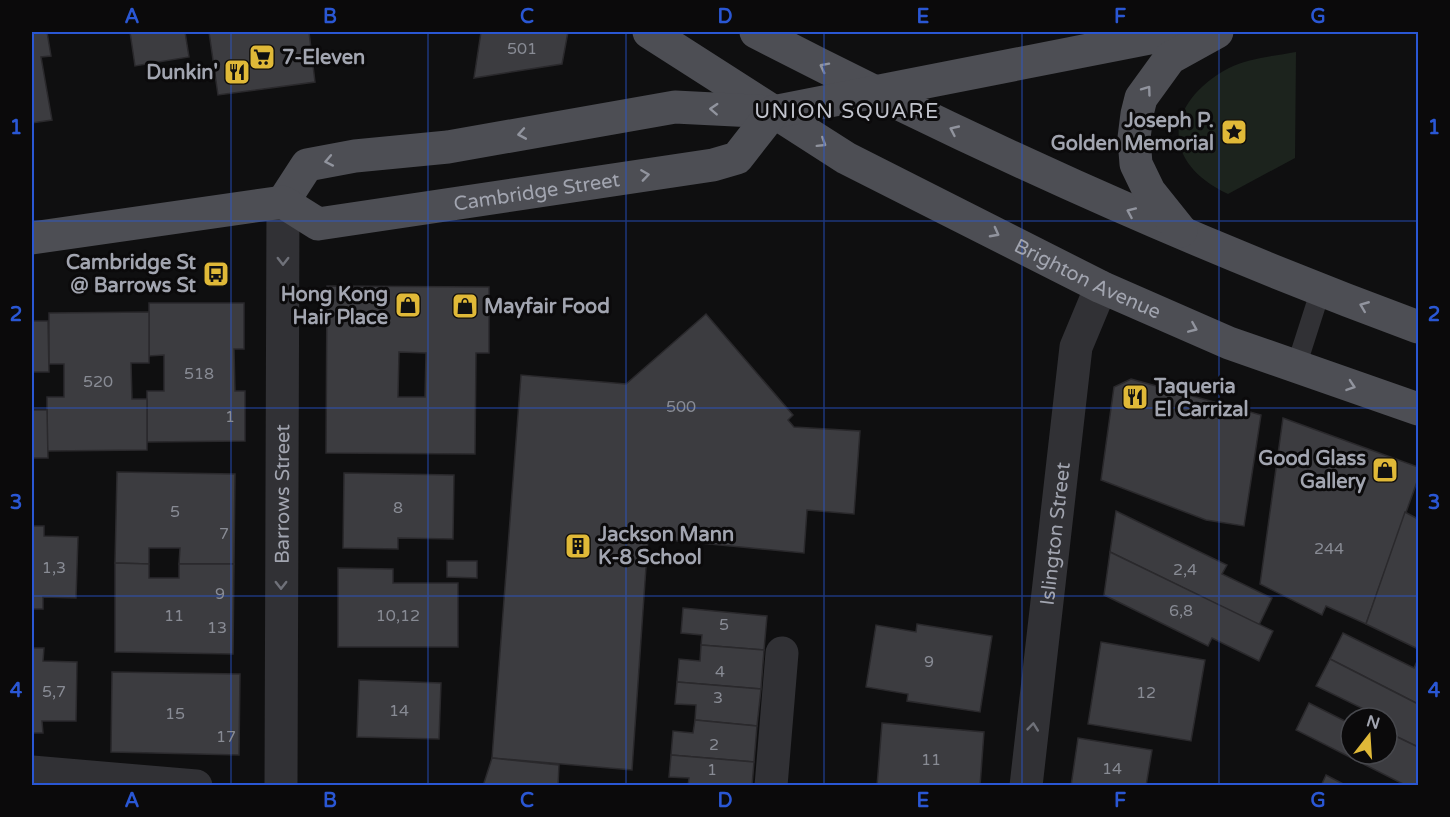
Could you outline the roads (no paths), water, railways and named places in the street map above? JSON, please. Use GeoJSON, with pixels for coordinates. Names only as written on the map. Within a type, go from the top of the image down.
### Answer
{"type":"FeatureCollection","features":[{"type":"Feature","properties":{"kind":"main road","name":"Brighton Avenue"},"geometry":{"type":"LineString","coordinates":[[649,32],[846,158],[1101,287],[1229,343],[1419,409]]}},
{"type":"Feature","properties":{"kind":"main road"},"geometry":{"type":"LineString","coordinates":[[756,32],[876,94],[1184,235],[1419,327]]}},
{"type":"Feature","properties":{"kind":"main road"},"geometry":{"type":"LineString","coordinates":[[32,238],[283,202],[307,165],[355,156],[448,147],[675,107],[773,112],[876,94],[1180,32]]}},
{"type":"Feature","properties":{"kind":"main road"},"geometry":{"type":"LineString","coordinates":[[1184,235],[1149,191],[1136,164],[1134,138],[1137,114],[1141,98],[1170,58],[1217,32]]}},
{"type":"Feature","properties":{"kind":"main road","name":"Cambridge Street"},"geometry":{"type":"LineString","coordinates":[[283,202],[318,224],[713,165],[737,158],[773,112]]}},
{"type":"Feature","properties":{"kind":"street","name":"Barrows Street"},"geometry":{"type":"LineString","coordinates":[[280,786],[283,202]]}},
{"type":"Feature","properties":{"kind":"street","name":"Islington Street"},"geometry":{"type":"LineString","coordinates":[[1026,786],[1076,347],[1101,287]]}},
{"type":"Feature","properties":{"kind":"street"},"geometry":{"type":"LineString","coordinates":[[771,786],[782,653]]}},
{"type":"Feature","properties":{"kind":"street"},"geometry":{"type":"LineString","coordinates":[[32,772],[196,786]]}},
{"type":"Feature","properties":{"kind":"lane"},"geometry":{"type":"LineString","coordinates":[[1296,368],[1321,289]]}},
{"type":"Feature","properties":{"kind":"place","name":"7-Eleven"},"geometry":{"type":"Point","coordinates":[262,57]}},
{"type":"Feature","properties":{"kind":"place","name":"Dunkin'"},"geometry":{"type":"Point","coordinates":[237,72]}},
{"type":"Feature","properties":{"kind":"place","name":"Joseph P. Golden Memorial"},"geometry":{"type":"Point","coordinates":[1234,132]}},
{"type":"Feature","properties":{"kind":"place","name":"Cambridge St @ Barrows St"},"geometry":{"type":"Point","coordinates":[216,274]}},
{"type":"Feature","properties":{"kind":"place","name":"Hong Kong Hair Place"},"geometry":{"type":"Point","coordinates":[408,305]}},
{"type":"Feature","properties":{"kind":"place","name":"Mayfair Food"},"geometry":{"type":"Point","coordinates":[465,306]}},
{"type":"Feature","properties":{"kind":"place","name":"Taqueria El Carrizal"},"geometry":{"type":"Point","coordinates":[1135,397]}},
{"type":"Feature","properties":{"kind":"place","name":"Good Glass Gallery"},"geometry":{"type":"Point","coordinates":[1385,470]}},
{"type":"Feature","properties":{"kind":"place","name":"Jackson Mann K-8 School"},"geometry":{"type":"Point","coordinates":[578,546]}},
{"type":"Feature","properties":{"kind":"district","name":"UNION SQUARE"},"geometry":{"type":"Point","coordinates":[847,111]}}]}
